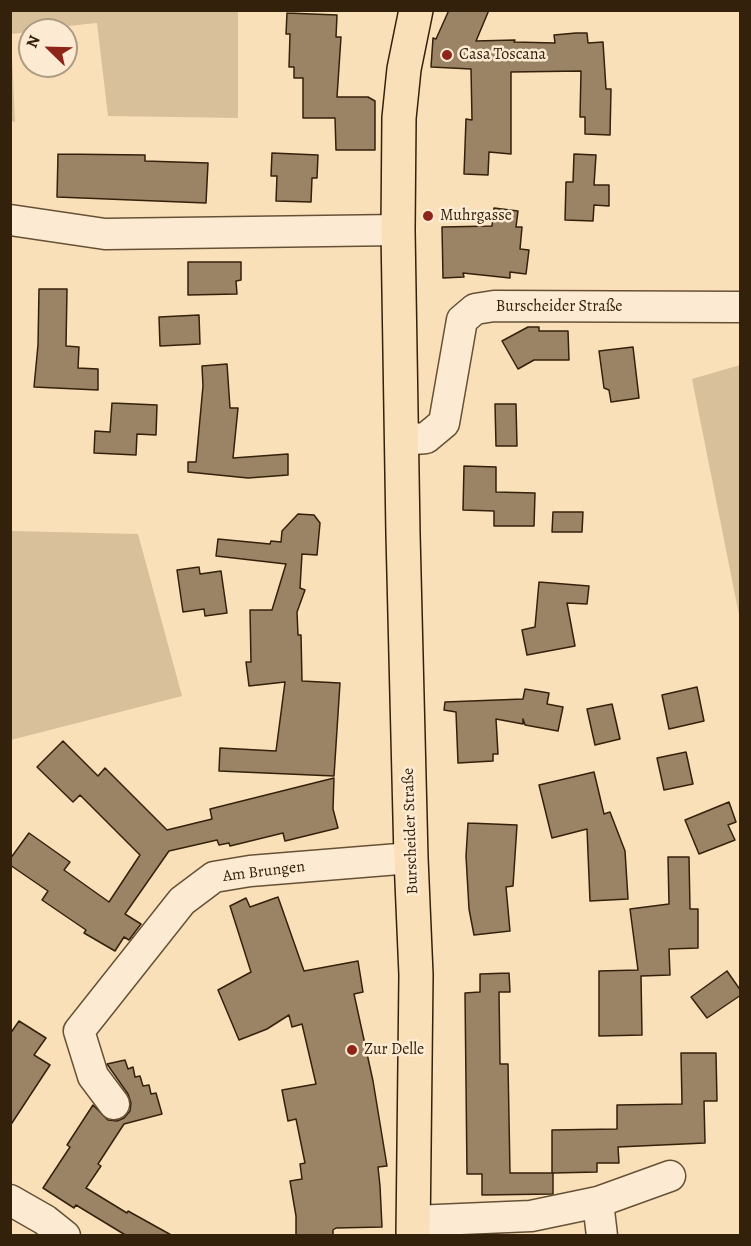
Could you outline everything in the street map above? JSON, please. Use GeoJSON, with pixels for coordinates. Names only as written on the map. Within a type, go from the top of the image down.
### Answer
{"type":"FeatureCollection","features":[{"type":"Feature","properties":{"kind":"main road","name":"Burscheider Straße"},"geometry":{"type":"LineString","coordinates":[[414,1228],[416,975],[411,858],[398,230],[399,118],[404,69],[416,10]]}},
{"type":"Feature","properties":{"kind":"street"},"geometry":{"type":"LineString","coordinates":[[10,220],[105,234],[398,230]]}},
{"type":"Feature","properties":{"kind":"street","name":"Burscheider Straße"},"geometry":{"type":"LineString","coordinates":[[402,440],[426,438],[444,423],[462,320],[475,309],[494,306],[741,307]]}},
{"type":"Feature","properties":{"kind":"street","name":"Am Brungen"},"geometry":{"type":"LineString","coordinates":[[114,1104],[93,1076],[79,1031],[182,901],[214,878],[250,871],[411,858]]}},
{"type":"Feature","properties":{"kind":"street","name":"Burscheider Straße"},"geometry":{"type":"LineString","coordinates":[[414,1228],[531,1216],[598,1202],[670,1176]]}},
{"type":"Feature","properties":{"kind":"street"},"geometry":{"type":"LineString","coordinates":[[10,1200],[42,1218],[65,1236]]}},
{"type":"Feature","properties":{"kind":"street"},"geometry":{"type":"LineString","coordinates":[[598,1202],[602,1236]]}},
{"type":"Feature","properties":{"kind":"shaded area"},"geometry":{"type":"Polygon","coordinates":[[[11,10],[238,11],[238,118],[108,116],[97,23],[78,25],[78,18],[18,18],[18,33],[11,34],[11,10]]]}},
{"type":"Feature","properties":{"kind":"shaded area"},"geometry":{"type":"Polygon","coordinates":[[[11,34],[15,122],[11,121],[11,34]]]}},
{"type":"Feature","properties":{"kind":"shaded area"},"geometry":{"type":"Polygon","coordinates":[[[740,365],[740,620],[692,379],[740,365]]]}},
{"type":"Feature","properties":{"kind":"shaded area"},"geometry":{"type":"Polygon","coordinates":[[[11,531],[138,534],[182,696],[11,740],[11,531]]]}},
{"type":"Feature","properties":{"kind":"building"},"geometry":{"type":"Polygon","coordinates":[[[449,10],[489,10],[476,41],[515,40],[514,42],[555,43],[554,35],[587,33],[588,43],[603,42],[606,89],[611,89],[610,135],[585,134],[585,117],[580,117],[581,71],[511,72],[511,154],[489,152],[488,175],[464,174],[466,119],[472,120],[471,69],[431,67],[433,38],[436,39],[449,10]]]}},
{"type":"Feature","properties":{"kind":"building"},"geometry":{"type":"Polygon","coordinates":[[[287,13],[337,15],[336,37],[341,37],[337,97],[368,97],[375,101],[375,150],[336,150],[335,118],[303,118],[303,78],[294,78],[294,67],[289,67],[290,34],[286,34],[287,13]]]}},
{"type":"Feature","properties":{"kind":"building"},"geometry":{"type":"Polygon","coordinates":[[[272,153],[318,155],[317,178],[312,178],[311,202],[276,201],[277,176],[271,176],[272,153]]]}},
{"type":"Feature","properties":{"kind":"building"},"geometry":{"type":"Polygon","coordinates":[[[58,154],[145,155],[145,161],[208,163],[206,203],[57,197],[58,154]]]}},
{"type":"Feature","properties":{"kind":"building"},"geometry":{"type":"Polygon","coordinates":[[[574,154],[596,155],[594,185],[609,185],[609,206],[594,205],[593,221],[565,220],[566,182],[573,182],[574,154]]]}},
{"type":"Feature","properties":{"kind":"building"},"geometry":{"type":"Polygon","coordinates":[[[494,208],[518,211],[516,227],[522,227],[520,249],[529,250],[526,274],[510,272],[510,278],[463,273],[464,277],[443,278],[442,227],[492,226],[494,208]]]}},
{"type":"Feature","properties":{"kind":"building"},"geometry":{"type":"Polygon","coordinates":[[[188,262],[241,262],[241,280],[236,281],[237,294],[188,295],[188,262]]]}},
{"type":"Feature","properties":{"kind":"building"},"geometry":{"type":"Polygon","coordinates":[[[39,289],[67,289],[66,346],[79,347],[78,368],[98,369],[98,390],[34,387],[38,345],[39,289]]]}},
{"type":"Feature","properties":{"kind":"building"},"geometry":{"type":"Polygon","coordinates":[[[199,315],[200,344],[160,346],[159,317],[199,315]]]}},
{"type":"Feature","properties":{"kind":"building"},"geometry":{"type":"Polygon","coordinates":[[[528,327],[539,327],[539,331],[568,331],[569,360],[534,360],[518,369],[502,341],[528,327]]]}},
{"type":"Feature","properties":{"kind":"building"},"geometry":{"type":"Polygon","coordinates":[[[633,347],[639,398],[611,402],[609,390],[604,388],[599,351],[633,347]]]}},
{"type":"Feature","properties":{"kind":"building"},"geometry":{"type":"Polygon","coordinates":[[[227,364],[230,408],[238,408],[233,458],[288,454],[288,475],[248,478],[188,472],[188,462],[196,462],[203,386],[202,366],[227,364]]]}},
{"type":"Feature","properties":{"kind":"building"},"geometry":{"type":"Polygon","coordinates":[[[112,403],[157,405],[156,435],[137,434],[136,455],[94,453],[95,431],[110,432],[112,403]]]}},
{"type":"Feature","properties":{"kind":"building"},"geometry":{"type":"Polygon","coordinates":[[[495,404],[516,404],[517,446],[496,446],[495,404]]]}},
{"type":"Feature","properties":{"kind":"building"},"geometry":{"type":"Polygon","coordinates":[[[464,466],[496,467],[496,492],[535,493],[534,526],[494,526],[494,511],[463,510],[464,466]]]}},
{"type":"Feature","properties":{"kind":"building"},"geometry":{"type":"Polygon","coordinates":[[[553,512],[583,512],[582,532],[552,532],[553,512]]]}},
{"type":"Feature","properties":{"kind":"building"},"geometry":{"type":"Polygon","coordinates":[[[298,514],[314,515],[320,523],[317,555],[302,554],[300,588],[305,590],[297,612],[298,635],[301,635],[302,681],[340,683],[334,776],[219,771],[220,748],[276,751],[285,682],[249,686],[246,662],[251,662],[250,610],[272,610],[286,564],[216,556],[218,539],[270,544],[271,541],[281,542],[282,531],[298,514]]]}},
{"type":"Feature","properties":{"kind":"building"},"geometry":{"type":"Polygon","coordinates":[[[199,567],[200,574],[221,571],[227,613],[205,616],[204,609],[183,612],[177,570],[199,567]]]}},
{"type":"Feature","properties":{"kind":"building"},"geometry":{"type":"Polygon","coordinates":[[[539,582],[589,586],[587,604],[567,603],[575,646],[527,655],[522,630],[535,627],[539,582]]]}},
{"type":"Feature","properties":{"kind":"building"},"geometry":{"type":"Polygon","coordinates":[[[697,687],[704,721],[669,729],[662,695],[697,687]]]}},
{"type":"Feature","properties":{"kind":"building"},"geometry":{"type":"Polygon","coordinates":[[[525,689],[549,693],[547,704],[563,707],[558,731],[525,725],[523,719],[523,724],[496,719],[498,754],[493,754],[493,761],[458,763],[456,712],[444,710],[445,702],[523,699],[525,689]]]}},
{"type":"Feature","properties":{"kind":"building"},"geometry":{"type":"Polygon","coordinates":[[[612,704],[620,739],[595,745],[587,709],[612,704]]]}},
{"type":"Feature","properties":{"kind":"building"},"geometry":{"type":"Polygon","coordinates":[[[63,741],[98,776],[105,768],[167,830],[212,819],[210,809],[334,778],[333,809],[338,828],[285,841],[283,833],[230,846],[229,843],[219,845],[217,840],[169,851],[125,914],[141,924],[129,940],[124,937],[115,951],[84,933],[86,930],[42,900],[48,891],[10,865],[10,859],[29,833],[70,862],[64,870],[109,902],[140,855],[80,795],[73,802],[37,767],[63,741]]]}},
{"type":"Feature","properties":{"kind":"building"},"geometry":{"type":"Polygon","coordinates":[[[686,752],[693,784],[664,790],[657,758],[686,752]]]}},
{"type":"Feature","properties":{"kind":"building"},"geometry":{"type":"Polygon","coordinates":[[[594,772],[604,814],[610,812],[625,851],[628,899],[590,901],[587,829],[552,838],[539,785],[594,772]]]}},
{"type":"Feature","properties":{"kind":"building"},"geometry":{"type":"Polygon","coordinates":[[[729,802],[736,822],[728,825],[735,840],[699,854],[685,820],[729,802]]]}},
{"type":"Feature","properties":{"kind":"building"},"geometry":{"type":"Polygon","coordinates":[[[468,823],[517,825],[513,886],[506,887],[510,931],[474,935],[469,909],[466,856],[468,823]]]}},
{"type":"Feature","properties":{"kind":"building"},"geometry":{"type":"Polygon","coordinates":[[[668,857],[689,857],[690,909],[698,909],[698,948],[669,949],[670,975],[641,976],[642,1035],[599,1036],[599,971],[638,970],[630,909],[669,904],[668,857]]]}},
{"type":"Feature","properties":{"kind":"building"},"geometry":{"type":"Polygon","coordinates":[[[278,897],[304,971],[358,961],[363,992],[354,994],[373,1081],[387,1166],[378,1167],[382,1227],[336,1228],[333,1230],[333,1236],[296,1236],[296,1216],[290,1181],[302,1179],[300,1164],[305,1163],[296,1119],[288,1121],[282,1090],[316,1084],[302,1024],[292,1027],[289,1015],[267,1029],[239,1040],[218,990],[251,972],[230,906],[246,898],[250,907],[278,897]]]}},
{"type":"Feature","properties":{"kind":"building"},"geometry":{"type":"Polygon","coordinates":[[[727,971],[741,991],[741,995],[707,1018],[691,997],[727,971]]]}},
{"type":"Feature","properties":{"kind":"building"},"geometry":{"type":"Polygon","coordinates":[[[509,973],[510,992],[499,992],[500,1064],[508,1064],[510,1173],[552,1173],[552,1130],[617,1129],[617,1105],[682,1104],[681,1053],[716,1053],[717,1101],[704,1101],[705,1143],[618,1147],[619,1163],[597,1163],[597,1172],[553,1173],[553,1194],[482,1195],[482,1174],[467,1174],[465,993],[480,992],[480,974],[509,973]]]}},
{"type":"Feature","properties":{"kind":"building"},"geometry":{"type":"Polygon","coordinates":[[[19,1021],[46,1038],[34,1055],[50,1065],[10,1126],[10,1034],[19,1021]]]}},
{"type":"Feature","properties":{"kind":"building"},"geometry":{"type":"Polygon","coordinates":[[[125,1060],[128,1069],[133,1067],[135,1077],[140,1076],[143,1086],[149,1085],[151,1094],[156,1093],[162,1114],[124,1124],[98,1164],[101,1166],[86,1188],[127,1213],[128,1211],[173,1236],[127,1236],[76,1205],[74,1208],[43,1188],[70,1147],[67,1145],[93,1105],[108,1120],[117,1121],[124,1118],[130,1111],[131,1103],[128,1094],[107,1064],[125,1060]]]}},
{"type":"Feature","properties":{"kind":"place","name":"Casa Toscana"},"geometry":{"type":"Point","coordinates":[447,55]}},
{"type":"Feature","properties":{"kind":"place","name":"Muhrgasse"},"geometry":{"type":"Point","coordinates":[428,216]}},
{"type":"Feature","properties":{"kind":"place","name":"Zur Delle"},"geometry":{"type":"Point","coordinates":[352,1050]}}]}
